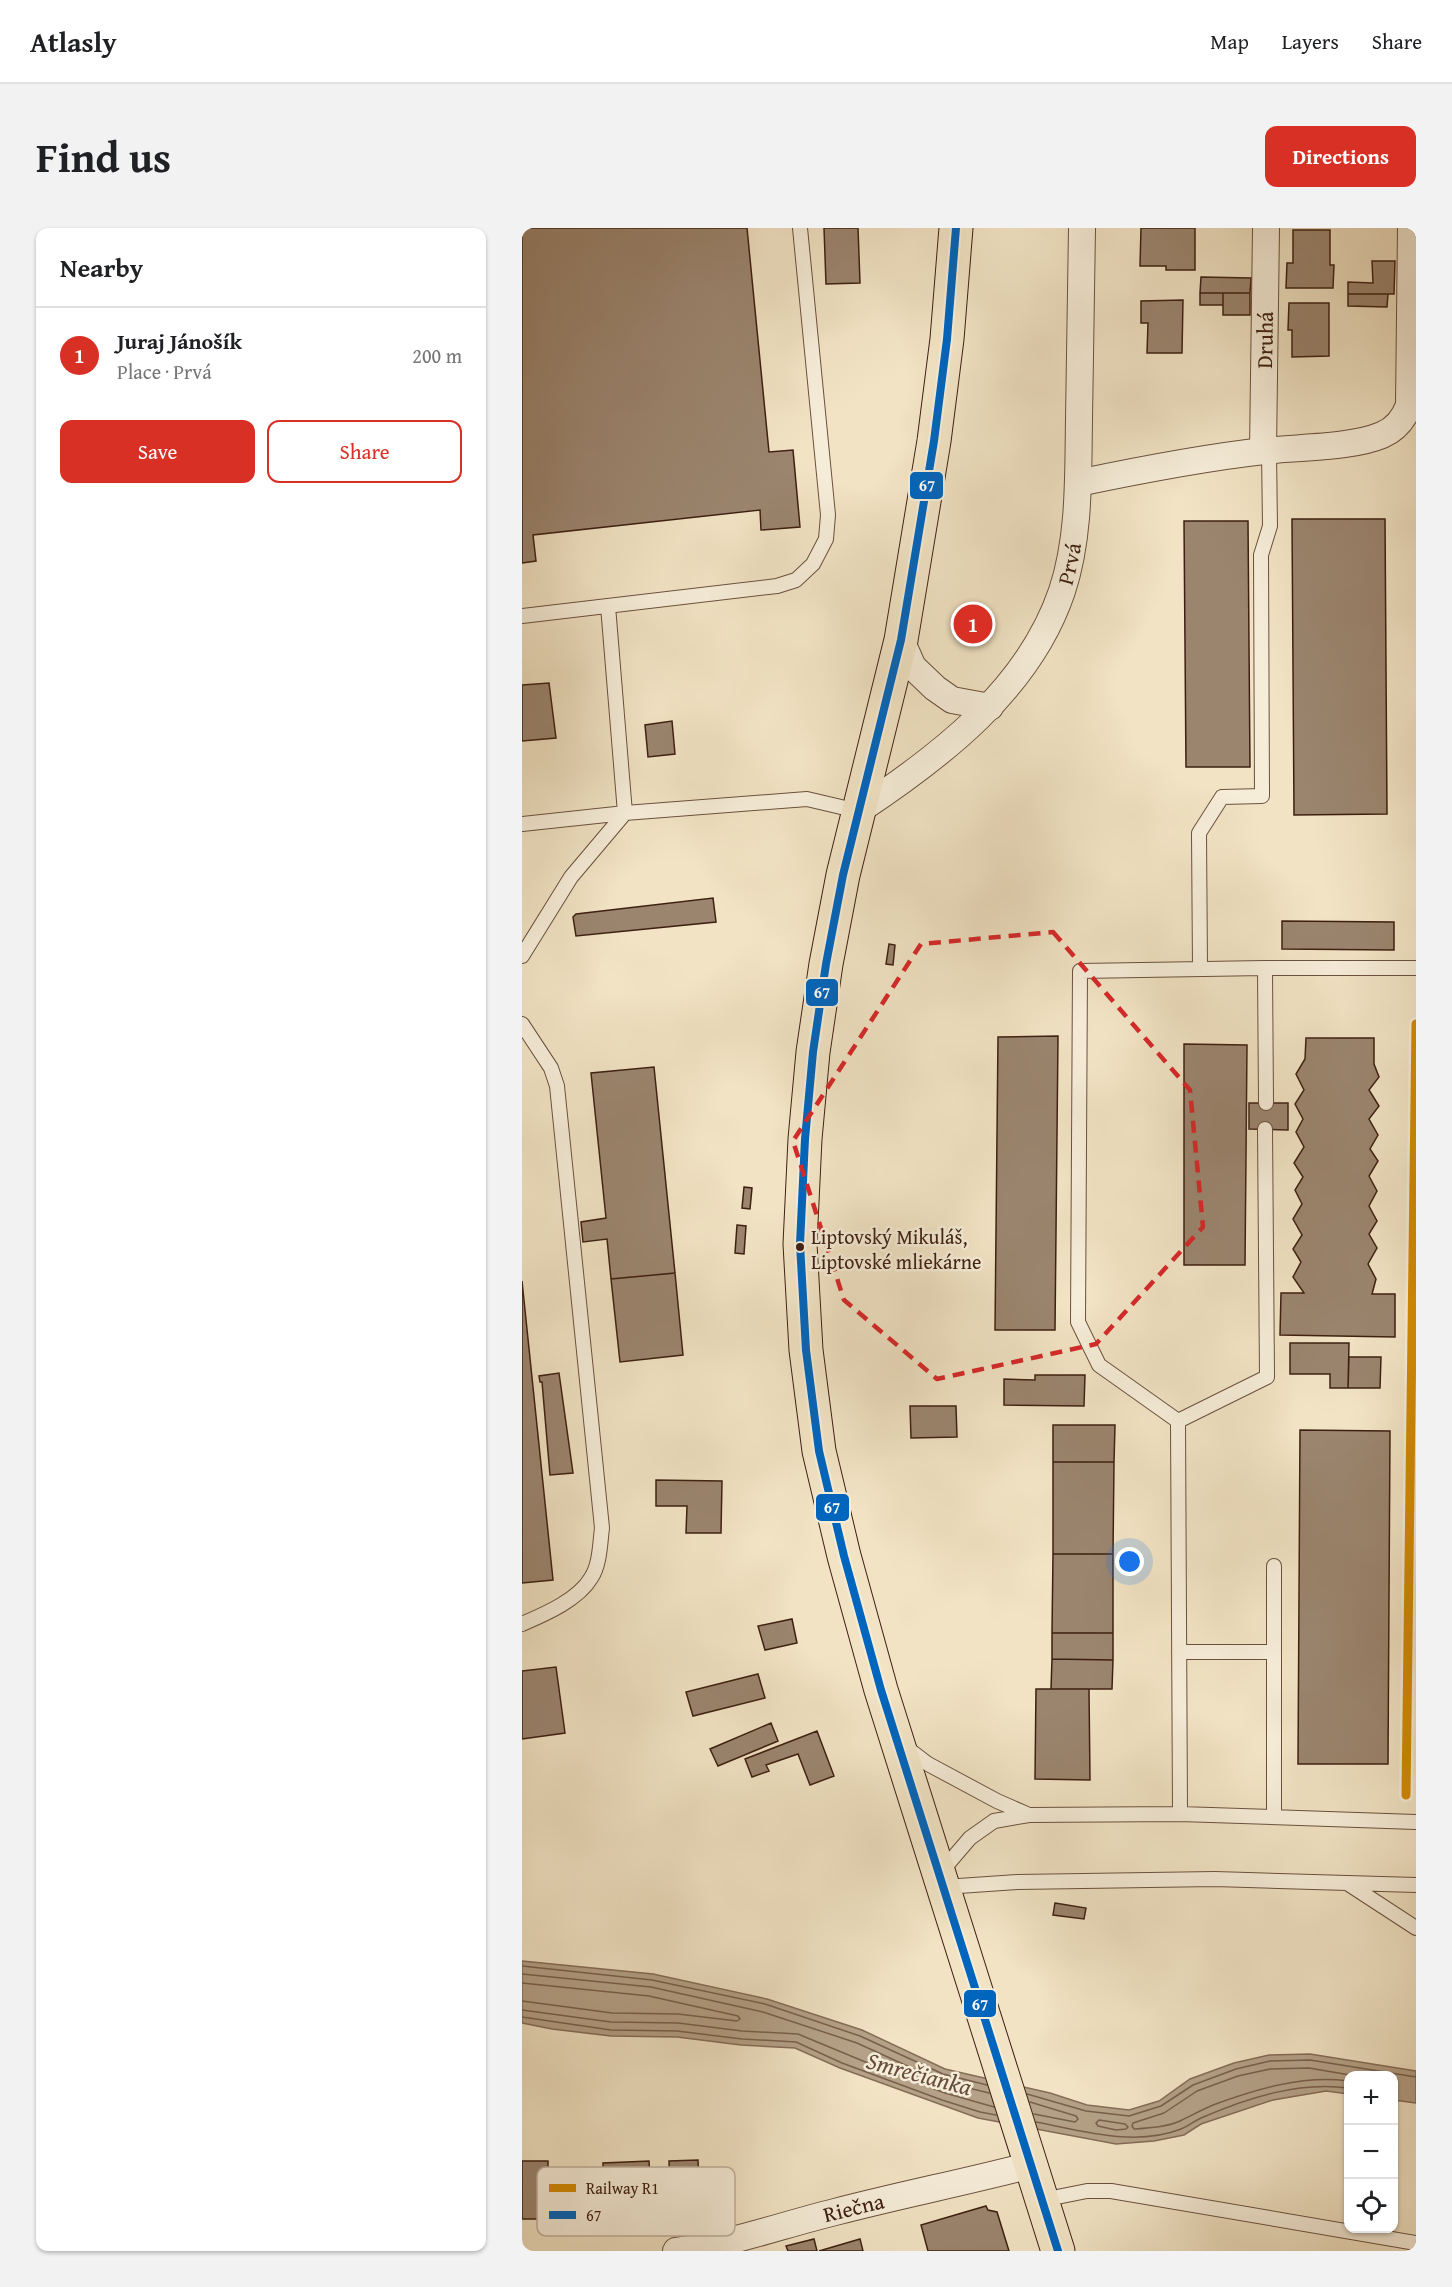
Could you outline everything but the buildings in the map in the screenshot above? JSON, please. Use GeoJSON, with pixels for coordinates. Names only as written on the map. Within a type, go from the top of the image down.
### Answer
{"type":"FeatureCollection","features":[{"type":"Feature","properties":{"kind":"main road"},"geometry":{"type":"LineString","coordinates":[[956,228],[947,339],[935,430],[901,640],[833,922],[813,1052],[805,1139],[800,1244],[806,1350],[819,1451],[844,1556],[881,1690],[1058,2251]]}},
{"type":"Feature","properties":{"kind":"street","name":"Prvá"},"geometry":{"type":"LineString","coordinates":[[858,811],[914,773],[990,707],[1029,657],[1062,591],[1073,542],[1078,483],[1082,228]]}},
{"type":"Feature","properties":{"kind":"street","name":"Druhá"},"geometry":{"type":"LineString","coordinates":[[1266,228],[1266,451]]}},
{"type":"Feature","properties":{"kind":"street"},"geometry":{"type":"LineString","coordinates":[[1078,483],[1152,467],[1370,439],[1384,434],[1404,419],[1408,405],[1411,228]]}},
{"type":"Feature","properties":{"kind":"street"},"geometry":{"type":"LineString","coordinates":[[901,640],[913,667],[935,688],[952,700],[990,707]]}},
{"type":"Feature","properties":{"kind":"street","name":"Riečna"},"geometry":{"type":"LineString","coordinates":[[676,2251],[719,2245],[801,2220],[1028,2158]]}},
{"type":"Feature","properties":{"kind":"lane"},"geometry":{"type":"LineString","coordinates":[[522,616],[777,586],[796,580],[813,564],[826,539],[828,515],[800,228]]}},
{"type":"Feature","properties":{"kind":"lane"},"geometry":{"type":"LineString","coordinates":[[1200,969],[1199,833],[1222,797],[1262,796],[1261,555],[1270,526],[1266,451]]}},
{"type":"Feature","properties":{"kind":"lane"},"geometry":{"type":"LineString","coordinates":[[522,956],[528,938],[571,877],[625,813],[608,606]]}},
{"type":"Feature","properties":{"kind":"lane"},"geometry":{"type":"LineString","coordinates":[[522,824],[625,813],[807,799],[858,811]]}},
{"type":"Feature","properties":{"kind":"lane"},"geometry":{"type":"LineString","coordinates":[[1265,968],[1266,1103]]}},
{"type":"Feature","properties":{"kind":"lane"},"geometry":{"type":"LineString","coordinates":[[1178,1421],[1099,1365],[1078,1322],[1080,971],[1416,968]]}},
{"type":"Feature","properties":{"kind":"lane"},"geometry":{"type":"LineString","coordinates":[[522,1024],[551,1068],[556,1086],[602,1528],[600,1550],[592,1578],[578,1593],[522,1624]]}},
{"type":"Feature","properties":{"kind":"lane"},"geometry":{"type":"LineString","coordinates":[[1178,1421],[1267,1377],[1265,1129]]}},
{"type":"Feature","properties":{"kind":"lane"},"geometry":{"type":"LineString","coordinates":[[1178,1421],[1180,1814]]}},
{"type":"Feature","properties":{"kind":"lane"},"geometry":{"type":"LineString","coordinates":[[1274,1566],[1274,1817]]}},
{"type":"Feature","properties":{"kind":"lane"},"geometry":{"type":"LineString","coordinates":[[1179,1652],[1274,1652]]}},
{"type":"Feature","properties":{"kind":"lane"},"geometry":{"type":"LineString","coordinates":[[898,1741],[928,1764],[1029,1815]]}},
{"type":"Feature","properties":{"kind":"lane"},"geometry":{"type":"LineString","coordinates":[[942,1880],[970,1838],[994,1821],[1029,1815],[1180,1814],[1416,1822]]}},
{"type":"Feature","properties":{"kind":"lane"},"geometry":{"type":"LineString","coordinates":[[942,1880],[1017,1882],[1263,1879],[1416,1885]]}},
{"type":"Feature","properties":{"kind":"lane"},"geometry":{"type":"LineString","coordinates":[[1348,1884],[1416,1928]]}},
{"type":"Feature","properties":{"kind":"lane"},"geometry":{"type":"LineString","coordinates":[[1042,2200],[1087,2191],[1111,2191],[1416,2243]]}},
{"type":"Feature","properties":{"kind":"highlighted area"},"geometry":{"type":"Polygon","coordinates":[[[1053,932],[1190,1090],[1203,1227],[1096,1344],[937,1379],[844,1300],[793,1141],[921,944],[1053,932]]]}},
{"type":"Feature","properties":{"kind":"water","name":"Smrečianka"},"geometry":{"type":"Polygon","coordinates":[[[522,1961],[653,1974],[767,1999],[862,2030],[945,2069],[1050,2093],[1087,2105],[1129,2110],[1159,2101],[1190,2079],[1234,2063],[1269,2055],[1310,2054],[1416,2071],[1416,2103],[1398,2101],[1398,2071],[1344,2071],[1344,2093],[1326,2091],[1273,2100],[1201,2124],[1184,2135],[1154,2141],[1116,2144],[978,2118],[840,2068],[795,2048],[741,2045],[677,2037],[611,2036],[522,2023],[522,1961]]]}},
{"type":"Feature","properties":{"kind":"rail line","name":"R1"},"geometry":{"type":"LineString","coordinates":[[1406,1795],[1416,1024]]}},
{"type":"Feature","properties":{"kind":"transit line","name":"67"},"geometry":{"type":"LineString","coordinates":[[956,228],[947,339],[934,441],[901,640],[843,875],[826,964],[813,1052],[805,1139],[800,1244],[806,1350],[819,1451],[844,1556],[881,1690],[1058,2251]]}},
{"type":"Feature","properties":{"kind":"place","name":"Juraj Jánošík"},"geometry":{"type":"Point","coordinates":[973,624]}},
{"type":"Feature","properties":{"kind":"place","name":"Liptovský Mikuláš, Liptovské mliekárne"},"geometry":{"type":"Point","coordinates":[800,1247]}}]}
